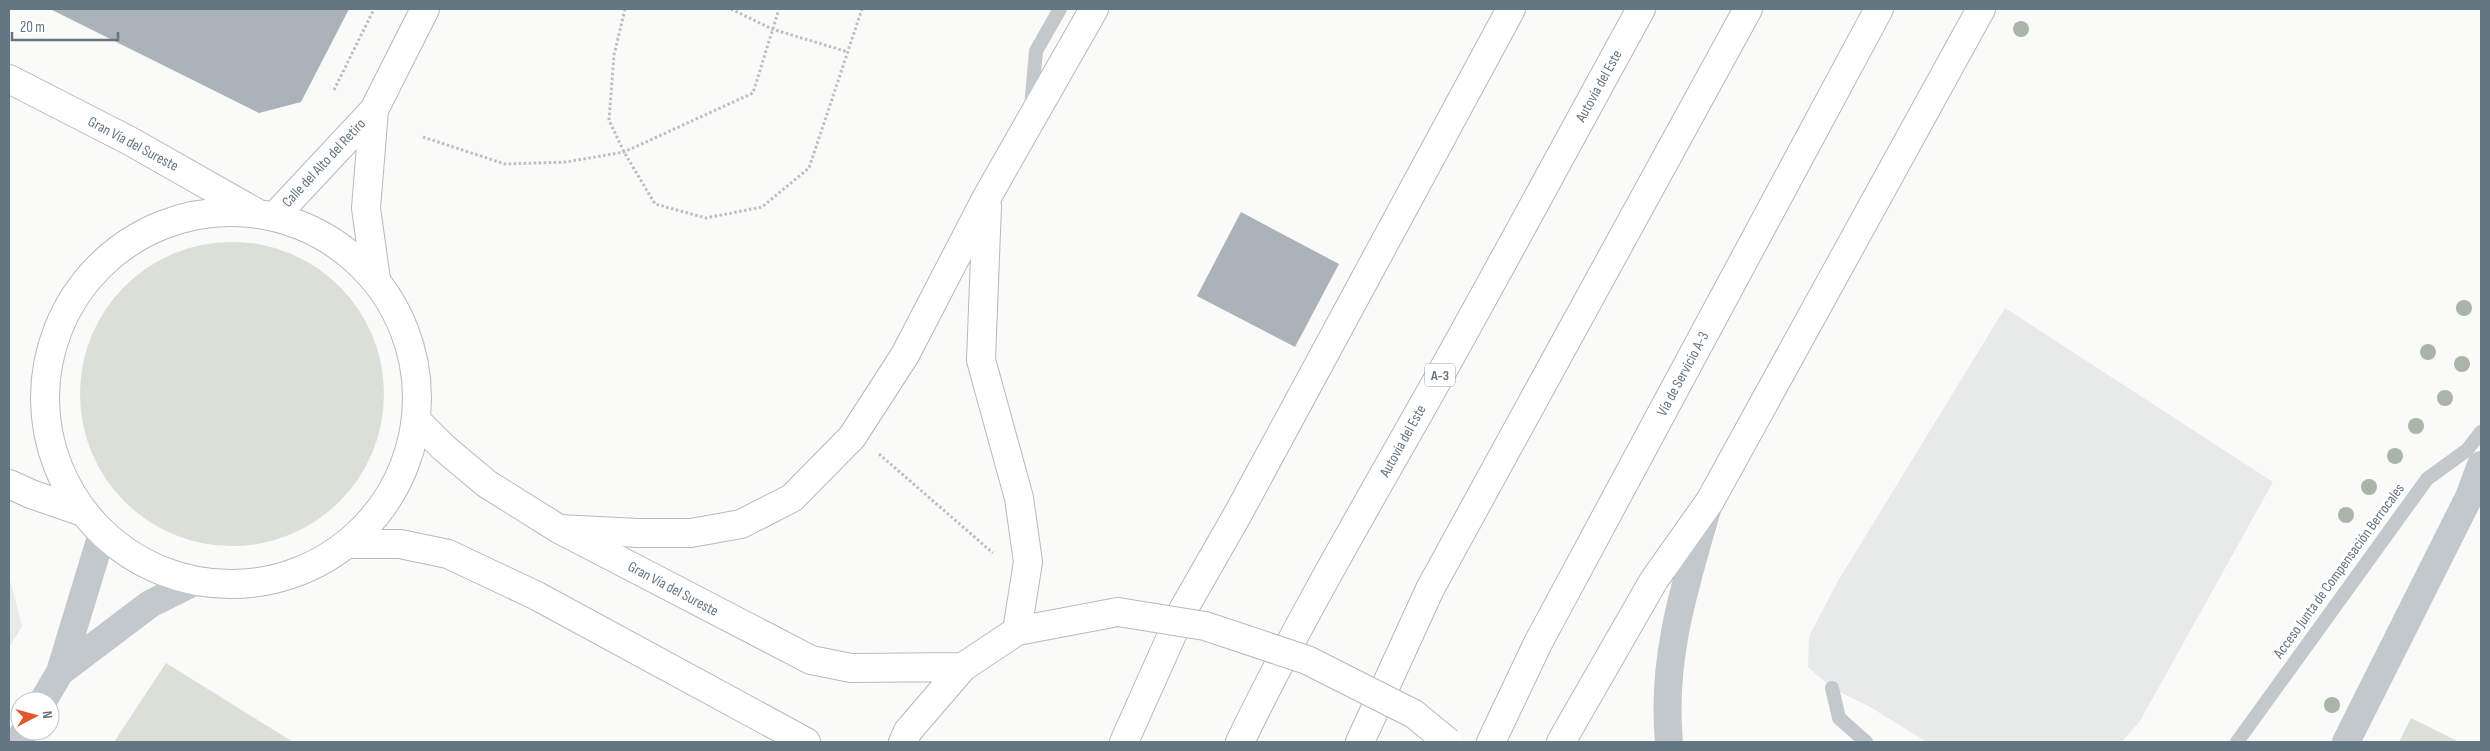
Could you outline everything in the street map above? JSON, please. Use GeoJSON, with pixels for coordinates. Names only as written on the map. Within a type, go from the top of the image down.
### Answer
{"type":"FeatureCollection","features":[{"type":"Feature","properties":{"kind":"main road","name":"Calle del Alto del Retiro"},"geometry":{"type":"LineString","coordinates":[[265,214],[374,110],[425,9]]}},
{"type":"Feature","properties":{"kind":"main road"},"geometry":{"type":"LineString","coordinates":[[559,529],[639,533],[691,533],[741,524],[792,498],[852,437],[905,354],[987,197],[1094,9]]}},
{"type":"Feature","properties":{"kind":"main road"},"geometry":{"type":"LineString","coordinates":[[1124,742],[1183,610],[1244,503],[1511,9]]}},
{"type":"Feature","properties":{"kind":"main road","name":"Autovía del Este"},"geometry":{"type":"LineString","coordinates":[[1240,742],[1263,694],[1324,582],[1641,9]]}},
{"type":"Feature","properties":{"kind":"main road"},"geometry":{"type":"LineString","coordinates":[[1360,742],[1430,589],[1748,9]]}},
{"type":"Feature","properties":{"kind":"main road","name":"Vía de Servicio A-3"},"geometry":{"type":"LineString","coordinates":[[1491,742],[1538,643],[1879,9]]}},
{"type":"Feature","properties":{"kind":"main road"},"geometry":{"type":"LineString","coordinates":[[1561,742],[1654,580],[1710,501],[1981,9]]}},
{"type":"Feature","properties":{"kind":"main road","name":"Gran Vía del Sureste"},"geometry":{"type":"LineString","coordinates":[[9,79],[130,141],[265,214],[331,240],[376,280]]}},
{"type":"Feature","properties":{"kind":"main road","name":"Calle del Alto del Retiro"},"geometry":{"type":"LineString","coordinates":[[374,110],[366,208],[376,280]]}},
{"type":"Feature","properties":{"kind":"main road"},"geometry":{"type":"LineString","coordinates":[[987,197],[980,360],[1019,498],[1027,553],[1028,562],[1017,632]]}},
{"type":"Feature","properties":{"kind":"main road"},"geometry":{"type":"LineString","coordinates":[[265,214],[201,213],[148,230],[103,261],[69,304],[49,355],[45,410],[56,464],[83,512],[102,534],[144,564],[194,582],[249,585],[302,572],[349,544],[382,510],[405,468],[417,421],[416,371],[402,323],[376,280]]}},
{"type":"Feature","properties":{"kind":"main road","name":"Gran Vía del Sureste"},"geometry":{"type":"LineString","coordinates":[[417,421],[444,448],[487,484],[559,529],[811,660],[851,668],[963,667]]}},
{"type":"Feature","properties":{"kind":"main road"},"geometry":{"type":"LineString","coordinates":[[9,484],[30,494],[83,512]]}},
{"type":"Feature","properties":{"kind":"main road"},"geometry":{"type":"LineString","coordinates":[[349,544],[400,544],[448,554],[537,596],[806,742]]}},
{"type":"Feature","properties":{"kind":"main road"},"geometry":{"type":"LineString","coordinates":[[902,742],[908,731],[963,667],[1017,632],[1118,612],[1205,626],[1307,660],[1414,714],[1448,742]]}},
{"type":"Feature","properties":{"kind":"street"},"geometry":{"type":"LineString","coordinates":[[2346,742],[2469,496],[2474,457]]}},
{"type":"Feature","properties":{"kind":"street"},"geometry":{"type":"LineString","coordinates":[[1669,742],[1667,686],[1674,627],[1710,501]]}},
{"type":"Feature","properties":{"kind":"street"},"geometry":{"type":"LineString","coordinates":[[49,691],[60,672],[102,534]]}},
{"type":"Feature","properties":{"kind":"street"},"geometry":{"type":"LineString","coordinates":[[60,672],[150,604],[194,582]]}},
{"type":"Feature","properties":{"kind":"lane"},"geometry":{"type":"LineString","coordinates":[[1030,121],[1036,51],[1060,9]]}},
{"type":"Feature","properties":{"kind":"lane","name":"Acceso Junta de Compensación Berrocales"},"geometry":{"type":"LineString","coordinates":[[2237,742],[2427,479],[2474,457],[2481,432]]}},
{"type":"Feature","properties":{"kind":"lane"},"geometry":{"type":"LineString","coordinates":[[1832,688],[1839,718],[1866,742]]}},
{"type":"Feature","properties":{"kind":"path"},"geometry":{"type":"LineString","coordinates":[[334,90],[374,9]]}},
{"type":"Feature","properties":{"kind":"path"},"geometry":{"type":"LineString","coordinates":[[625,9],[614,55],[609,120],[624,152],[656,204],[706,218],[762,207],[809,168],[862,9]]}},
{"type":"Feature","properties":{"kind":"path"},"geometry":{"type":"LineString","coordinates":[[731,9],[772,29],[848,52]]}},
{"type":"Feature","properties":{"kind":"path"},"geometry":{"type":"LineString","coordinates":[[423,137],[505,164],[566,162],[624,152],[753,93],[779,9]]}},
{"type":"Feature","properties":{"kind":"path"},"geometry":{"type":"LineString","coordinates":[[878,453],[997,557]]}},
{"type":"Feature","properties":{"kind":"shaded area"},"geometry":{"type":"Polygon","coordinates":[[[232,242],[262,245],[290,253],[317,268],[340,286],[358,309],[373,336],[381,364],[384,394],[381,424],[373,452],[358,479],[340,502],[317,520],[290,535],[262,543],[232,546],[202,543],[174,535],[147,520],[124,502],[106,479],[91,452],[83,424],[80,394],[83,364],[91,336],[106,309],[124,286],[147,268],[174,253],[202,245],[232,242]]]}},
{"type":"Feature","properties":{"kind":"shaded area"},"geometry":{"type":"Polygon","coordinates":[[[2005,308],[2273,482],[2140,721],[2122,742],[1927,742],[1870,707],[1832,688],[1808,667],[1809,636],[1838,581],[2005,308]]]}},
{"type":"Feature","properties":{"kind":"shaded area"},"geometry":{"type":"Polygon","coordinates":[[[9,581],[22,626],[9,648],[9,581]]]}},
{"type":"Feature","properties":{"kind":"shaded area"},"geometry":{"type":"Polygon","coordinates":[[[166,663],[293,742],[114,742],[166,663]]]}},
{"type":"Feature","properties":{"kind":"shaded area"},"geometry":{"type":"Polygon","coordinates":[[[2411,718],[2459,742],[2399,742],[2411,718]]]}},
{"type":"Feature","properties":{"kind":"building"},"geometry":{"type":"Polygon","coordinates":[[[50,9],[349,9],[301,102],[259,113],[50,9]]]}},
{"type":"Feature","properties":{"kind":"building"},"geometry":{"type":"Polygon","coordinates":[[[1241,212],[1339,264],[1295,347],[1197,296],[1241,212]]]}}]}
